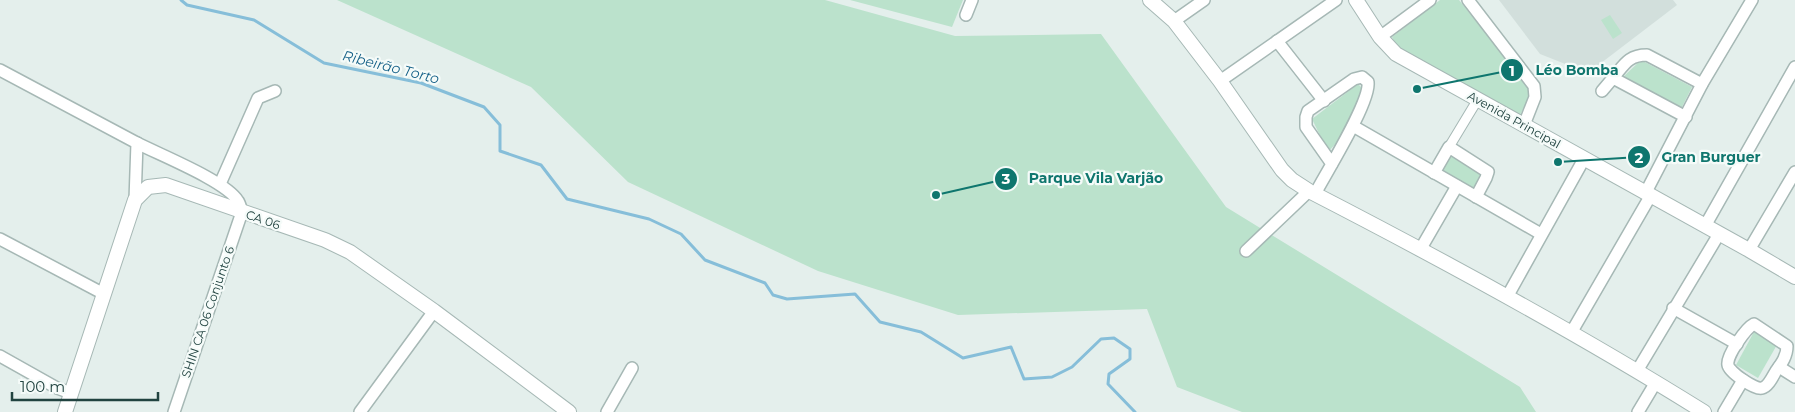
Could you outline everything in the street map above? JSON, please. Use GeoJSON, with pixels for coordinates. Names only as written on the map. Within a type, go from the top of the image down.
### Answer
{"type":"FeatureCollection","features":[{"type":"Feature","properties":{"kind":"street"},"geometry":{"type":"LineString","coordinates":[[966,15],[972,0]]}},
{"type":"Feature","properties":{"kind":"street"},"geometry":{"type":"LineString","coordinates":[[1150,0],[1174,21],[1220,81],[1282,170],[1292,180],[1571,333],[1704,412]]}},
{"type":"Feature","properties":{"kind":"street"},"geometry":{"type":"LineString","coordinates":[[1174,21],[1204,0]]}},
{"type":"Feature","properties":{"kind":"street"},"geometry":{"type":"LineString","coordinates":[[1220,81],[1336,0]]}},
{"type":"Feature","properties":{"kind":"street","name":"Avenida Principal"},"geometry":{"type":"LineString","coordinates":[[1356,0],[1380,37],[1396,54],[1795,277]]}},
{"type":"Feature","properties":{"kind":"street"},"geometry":{"type":"LineString","coordinates":[[1380,37],[1430,0]]}},
{"type":"Feature","properties":{"kind":"street"},"geometry":{"type":"LineString","coordinates":[[1468,0],[1534,86],[1535,96],[1524,125]]}},
{"type":"Feature","properties":{"kind":"street"},"geometry":{"type":"LineString","coordinates":[[1571,333],[1648,194],[1702,84],[1752,0]]}},
{"type":"Feature","properties":{"kind":"street"},"geometry":{"type":"LineString","coordinates":[[1277,41],[1324,101]]}},
{"type":"Feature","properties":{"kind":"street"},"geometry":{"type":"LineString","coordinates":[[1602,92],[1630,59],[1639,55],[1647,55],[1702,84]]}},
{"type":"Feature","properties":{"kind":"street"},"geometry":{"type":"LineString","coordinates":[[1705,226],[1795,67]]}},
{"type":"Feature","properties":{"kind":"street"},"geometry":{"type":"LineString","coordinates":[[0,70],[137,144],[220,184],[238,201],[242,212]]}},
{"type":"Feature","properties":{"kind":"street"},"geometry":{"type":"LineString","coordinates":[[1246,251],[1314,193],[1332,164],[1353,126],[1368,91],[1368,82],[1362,77],[1358,77],[1308,111],[1306,127],[1332,164]]}},
{"type":"Feature","properties":{"kind":"street"},"geometry":{"type":"LineString","coordinates":[[1613,78],[1686,116]]}},
{"type":"Feature","properties":{"kind":"street"},"geometry":{"type":"LineString","coordinates":[[220,184],[258,98],[275,90]]}},
{"type":"Feature","properties":{"kind":"street"},"geometry":{"type":"LineString","coordinates":[[1434,173],[1478,99]]}},
{"type":"Feature","properties":{"kind":"street"},"geometry":{"type":"LineString","coordinates":[[1353,126],[1541,234]]}},
{"type":"Feature","properties":{"kind":"street"},"geometry":{"type":"LineString","coordinates":[[65,412],[135,200],[137,144]]}},
{"type":"Feature","properties":{"kind":"street"},"geometry":{"type":"LineString","coordinates":[[1449,147],[1488,172],[1476,197]]}},
{"type":"Feature","properties":{"kind":"street"},"geometry":{"type":"LineString","coordinates":[[1507,297],[1584,159]]}},
{"type":"Feature","properties":{"kind":"street"},"geometry":{"type":"LineString","coordinates":[[1749,250],[1795,172]]}},
{"type":"Feature","properties":{"kind":"street","name":"CA 06"},"geometry":{"type":"LineString","coordinates":[[135,200],[148,187],[166,185],[325,240],[350,252],[434,311],[564,411]]}},
{"type":"Feature","properties":{"kind":"street"},"geometry":{"type":"LineString","coordinates":[[1420,250],[1457,186]]}},
{"type":"Feature","properties":{"kind":"street","name":"SHIN CA 06 Conjunto 6"},"geometry":{"type":"LineString","coordinates":[[174,412],[242,212]]}},
{"type":"Feature","properties":{"kind":"street"},"geometry":{"type":"LineString","coordinates":[[1637,371],[1719,234]]}},
{"type":"Feature","properties":{"kind":"street"},"geometry":{"type":"LineString","coordinates":[[0,239],[104,294]]}},
{"type":"Feature","properties":{"kind":"street"},"geometry":{"type":"LineString","coordinates":[[1673,308],[1737,344]]}},
{"type":"Feature","properties":{"kind":"street"},"geometry":{"type":"LineString","coordinates":[[360,412],[434,311]]}},
{"type":"Feature","properties":{"kind":"street"},"geometry":{"type":"LineString","coordinates":[[1754,324],[1787,346],[1786,354],[1779,367],[1764,388],[1757,389],[1729,368],[1728,364],[1737,344],[1748,328],[1754,324]]}},
{"type":"Feature","properties":{"kind":"street"},"geometry":{"type":"LineString","coordinates":[[0,356],[71,394]]}},
{"type":"Feature","properties":{"kind":"street"},"geometry":{"type":"LineString","coordinates":[[1779,367],[1795,377]]}},
{"type":"Feature","properties":{"kind":"street"},"geometry":{"type":"LineString","coordinates":[[607,412],[632,368]]}},
{"type":"Feature","properties":{"kind":"street"},"geometry":{"type":"LineString","coordinates":[[1724,412],[1743,380]]}},
{"type":"Feature","properties":{"kind":"street"},"geometry":{"type":"LineString","coordinates":[[1638,412],[1656,382]]}},
{"type":"Feature","properties":{"kind":"shaded area"},"geometry":{"type":"Polygon","coordinates":[[[1499,0],[1673,0],[1677,5],[1588,73],[1540,54],[1499,0]]]}},
{"type":"Feature","properties":{"kind":"green space"},"geometry":{"type":"Polygon","coordinates":[[[337,0],[825,0],[955,36],[1101,34],[1226,207],[1520,387],[1536,412],[1242,412],[1177,387],[1147,309],[958,315],[818,271],[628,182],[531,87],[337,0]]]}},
{"type":"Feature","properties":{"kind":"green space"},"geometry":{"type":"Polygon","coordinates":[[[850,0],[963,0],[952,27],[850,0]]]}},
{"type":"Feature","properties":{"kind":"green space"},"geometry":{"type":"Polygon","coordinates":[[[1440,0],[1459,0],[1531,89],[1529,98],[1520,115],[1403,52],[1396,46],[1392,37],[1440,0]]]}},
{"type":"Feature","properties":{"kind":"green space"},"geometry":{"type":"Polygon","coordinates":[[[1610,15],[1622,33],[1613,39],[1601,20],[1610,15]]]}},
{"type":"Feature","properties":{"kind":"green space"},"geometry":{"type":"Polygon","coordinates":[[[1641,60],[1692,87],[1681,109],[1622,78],[1641,60]]]}},
{"type":"Feature","properties":{"kind":"green space"},"geometry":{"type":"Polygon","coordinates":[[[1358,84],[1366,92],[1340,139],[1328,152],[1312,119],[1358,84]]]}},
{"type":"Feature","properties":{"kind":"green space"},"geometry":{"type":"Polygon","coordinates":[[[1452,153],[1485,171],[1475,189],[1442,170],[1452,153]]]}},
{"type":"Feature","properties":{"kind":"green space"},"geometry":{"type":"Polygon","coordinates":[[[1755,330],[1778,343],[1758,378],[1736,365],[1755,330]]]}},
{"type":"Feature","properties":{"kind":"waterway","name":"Ribeirão Torto"},"geometry":{"type":"LineString","coordinates":[[181,0],[187,5],[254,20],[324,63],[421,83],[484,107],[500,125],[500,151],[541,165],[567,199],[649,219],[681,234],[705,260],[765,283],[773,295],[787,299],[855,294],[880,322],[921,332],[963,358],[1011,347],[1024,379],[1052,377],[1072,367],[1101,339],[1114,338],[1130,349],[1130,359],[1109,374],[1108,384],[1135,412]]}},
{"type":"Feature","properties":{"kind":"place","name":"Léo Bomba"},"geometry":{"type":"Point","coordinates":[1417,89]}},
{"type":"Feature","properties":{"kind":"place","name":"Gran Burguer"},"geometry":{"type":"Point","coordinates":[1558,162]}},
{"type":"Feature","properties":{"kind":"place","name":"Parque Vila Varjão"},"geometry":{"type":"Point","coordinates":[936,195]}}]}
